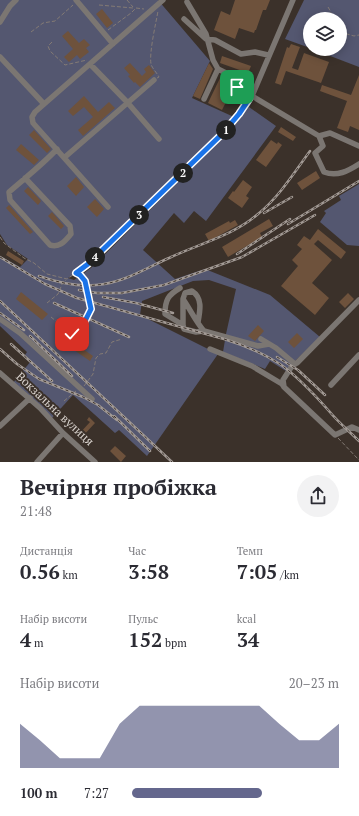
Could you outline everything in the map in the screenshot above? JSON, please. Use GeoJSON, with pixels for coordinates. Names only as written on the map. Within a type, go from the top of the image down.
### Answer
{"type":"FeatureCollection","features":[{"type":"Feature","properties":{"kind":"street"},"geometry":{"type":"LineString","coordinates":[[0,22],[10,6],[16,0]]}},
{"type":"Feature","properties":{"kind":"street"},"geometry":{"type":"LineString","coordinates":[[250,97],[293,0]]}},
{"type":"Feature","properties":{"kind":"street"},"geometry":{"type":"LineString","coordinates":[[108,207],[65,157],[32,122],[32,117],[44,104],[161,1]]}},
{"type":"Feature","properties":{"kind":"street"},"geometry":{"type":"LineString","coordinates":[[77,2],[113,44]]}},
{"type":"Feature","properties":{"kind":"street"},"geometry":{"type":"LineString","coordinates":[[188,2],[206,34],[212,60],[218,69],[230,75],[237,81],[234,95],[250,97],[319,136],[323,146],[315,153],[324,172],[331,175],[345,172],[359,164]]}},
{"type":"Feature","properties":{"kind":"street"},"geometry":{"type":"LineString","coordinates":[[184,19],[206,39],[215,40],[241,54],[255,52],[268,55]]}},
{"type":"Feature","properties":{"kind":"street"},"geometry":{"type":"LineString","coordinates":[[0,57],[44,104]]}},
{"type":"Feature","properties":{"kind":"street"},"geometry":{"type":"LineString","coordinates":[[90,64],[128,102],[159,139]]}},
{"type":"Feature","properties":{"kind":"street"},"geometry":{"type":"LineString","coordinates":[[204,99],[218,69]]}},
{"type":"Feature","properties":{"kind":"street"},"geometry":{"type":"LineString","coordinates":[[65,157],[154,80]]}},
{"type":"Feature","properties":{"kind":"street"},"geometry":{"type":"LineString","coordinates":[[319,136],[330,133],[359,146]]}},
{"type":"Feature","properties":{"kind":"street"},"geometry":{"type":"LineString","coordinates":[[25,178],[70,226],[71,234],[62,244],[56,246],[50,245],[10,200],[9,192],[57,149]]}},
{"type":"Feature","properties":{"kind":"street"},"geometry":{"type":"LineString","coordinates":[[180,288],[171,293],[167,301],[165,314],[183,325],[184,329],[196,332],[204,331],[258,346],[269,344]]}},
{"type":"Feature","properties":{"kind":"street"},"geometry":{"type":"LineString","coordinates":[[183,325],[183,299],[185,293],[192,291],[195,293],[200,302],[198,322]]}},
{"type":"Feature","properties":{"kind":"street"},"geometry":{"type":"LineString","coordinates":[[183,299],[204,331]]}},
{"type":"Feature","properties":{"kind":"street"},"geometry":{"type":"LineString","coordinates":[[284,387],[283,380],[292,366],[359,300]]}},
{"type":"Feature","properties":{"kind":"street"},"geometry":{"type":"LineString","coordinates":[[0,319],[20,333],[92,399]]}},
{"type":"Feature","properties":{"kind":"street"},"geometry":{"type":"LineString","coordinates":[[261,339],[295,364]]}},
{"type":"Feature","properties":{"kind":"street"},"geometry":{"type":"LineString","coordinates":[[210,349],[252,366],[282,384],[335,435],[352,427],[359,430]]}},
{"type":"Feature","properties":{"kind":"street"},"geometry":{"type":"LineString","coordinates":[[331,385],[359,355]]}},
{"type":"Feature","properties":{"kind":"street","name":"Вокзальна вулиця"},"geometry":{"type":"LineString","coordinates":[[0,372],[30,398],[63,433],[95,462]]}},
{"type":"Feature","properties":{"kind":"street"},"geometry":{"type":"LineString","coordinates":[[0,426],[30,398]]}},
{"type":"Feature","properties":{"kind":"street"},"geometry":{"type":"LineString","coordinates":[[37,462],[63,433]]}},
{"type":"Feature","properties":{"kind":"path"},"geometry":{"type":"LineString","coordinates":[[127,0],[135,8]]}},
{"type":"Feature","properties":{"kind":"path"},"geometry":{"type":"LineString","coordinates":[[154,80],[159,77],[151,65],[151,55],[161,1]]}},
{"type":"Feature","properties":{"kind":"path"},"geometry":{"type":"LineString","coordinates":[[31,32],[43,23],[55,21],[77,2]]}},
{"type":"Feature","properties":{"kind":"path"},"geometry":{"type":"LineString","coordinates":[[99,4],[143,8],[148,13]]}},
{"type":"Feature","properties":{"kind":"path"},"geometry":{"type":"LineString","coordinates":[[328,7],[331,12]]}},
{"type":"Feature","properties":{"kind":"path"},"geometry":{"type":"LineString","coordinates":[[104,33],[131,13],[135,8]]}},
{"type":"Feature","properties":{"kind":"path"},"geometry":{"type":"LineString","coordinates":[[347,34],[354,36],[359,35]]}},
{"type":"Feature","properties":{"kind":"path"},"geometry":{"type":"LineString","coordinates":[[52,42],[48,46],[50,51],[65,65],[97,58]]}},
{"type":"Feature","properties":{"kind":"path"},"geometry":{"type":"LineString","coordinates":[[47,303],[58,294],[63,282],[88,264],[222,134],[239,114],[250,97]]}},
{"type":"Feature","properties":{"kind":"path"},"geometry":{"type":"LineString","coordinates":[[0,237],[4,243],[24,258],[34,263],[47,274],[66,280]]}},
{"type":"Feature","properties":{"kind":"path"},"geometry":{"type":"LineString","coordinates":[[51,317],[72,334],[84,323],[91,309],[85,281],[76,273]]}},
{"type":"Feature","properties":{"kind":"path"},"geometry":{"type":"LineString","coordinates":[[64,401],[87,383],[93,374],[96,358],[100,354],[106,353],[112,342],[122,339]]}},
{"type":"Feature","properties":{"kind":"path"},"geometry":{"type":"LineString","coordinates":[[335,435],[359,460]]}},
{"type":"Feature","properties":{"kind":"shaded area"},"geometry":{"type":"Polygon","coordinates":[[[0,0],[158,0],[210,61],[192,98],[234,117],[221,133],[90,265],[68,278],[74,280],[91,268],[226,135],[249,101],[252,102],[249,107],[276,126],[206,221],[194,211],[184,223],[174,213],[143,250],[175,279],[205,269],[270,295],[320,337],[286,371],[270,361],[265,369],[223,352],[236,289],[209,280],[193,281],[142,301],[140,315],[218,354],[147,456],[119,430],[115,433],[73,395],[52,418],[13,383],[31,361],[25,355],[27,352],[0,326],[0,256],[20,267],[28,259],[7,245],[0,234],[0,0]]]}},
{"type":"Feature","properties":{"kind":"shaded area"},"geometry":{"type":"Polygon","coordinates":[[[304,0],[359,0],[359,67],[330,56],[347,56],[347,12],[303,12],[303,45],[285,39],[304,0]]]}},
{"type":"Feature","properties":{"kind":"shaded area"},"geometry":{"type":"Polygon","coordinates":[[[359,184],[359,246],[347,245],[320,222],[326,213],[324,211],[341,200],[339,196],[359,184]]]}},
{"type":"Feature","properties":{"kind":"building"},"geometry":{"type":"Polygon","coordinates":[[[235,0],[270,0],[266,10],[263,10],[254,33],[239,28],[235,39],[214,30],[221,11],[230,15],[235,0]]]}},
{"type":"Feature","properties":{"kind":"building"},"geometry":{"type":"Polygon","coordinates":[[[102,9],[113,23],[107,28],[96,14],[102,9]]]}},
{"type":"Feature","properties":{"kind":"building"},"geometry":{"type":"Polygon","coordinates":[[[68,31],[79,43],[84,39],[90,45],[86,48],[89,52],[80,59],[77,55],[69,62],[64,57],[73,49],[62,36],[68,31]]]}},
{"type":"Feature","properties":{"kind":"building"},"geometry":{"type":"Polygon","coordinates":[[[291,44],[300,47],[292,68],[298,70],[303,56],[312,56],[329,62],[321,83],[286,71],[281,85],[275,83],[287,47],[289,48],[291,44]]]}},
{"type":"Feature","properties":{"kind":"building"},"geometry":{"type":"Polygon","coordinates":[[[222,56],[251,66],[248,73],[220,63],[222,56]]]}},
{"type":"Feature","properties":{"kind":"building"},"geometry":{"type":"Polygon","coordinates":[[[130,63],[142,76],[146,72],[144,69],[149,65],[155,73],[140,87],[128,76],[130,75],[124,68],[130,63]]]}},
{"type":"Feature","properties":{"kind":"building"},"geometry":{"type":"Polygon","coordinates":[[[209,63],[213,69],[200,99],[193,96],[209,63]]]}},
{"type":"Feature","properties":{"kind":"building"},"geometry":{"type":"Polygon","coordinates":[[[359,75],[359,130],[350,126],[348,132],[337,128],[347,101],[320,91],[322,85],[351,95],[359,75]]]}},
{"type":"Feature","properties":{"kind":"building"},"geometry":{"type":"Polygon","coordinates":[[[221,76],[233,83],[230,94],[222,110],[208,103],[221,76]]]}},
{"type":"Feature","properties":{"kind":"building"},"geometry":{"type":"Polygon","coordinates":[[[84,96],[98,112],[109,102],[115,108],[83,136],[78,130],[93,117],[84,107],[73,116],[68,111],[84,96]]]}},
{"type":"Feature","properties":{"kind":"building"},"geometry":{"type":"Polygon","coordinates":[[[281,127],[296,137],[293,141],[278,132],[281,127]]]}},
{"type":"Feature","properties":{"kind":"building"},"geometry":{"type":"Polygon","coordinates":[[[34,130],[51,149],[47,153],[29,135],[34,130]]]}},
{"type":"Feature","properties":{"kind":"building"},"geometry":{"type":"Polygon","coordinates":[[[271,140],[282,145],[266,167],[256,160],[271,140]]]}},
{"type":"Feature","properties":{"kind":"building"},"geometry":{"type":"Polygon","coordinates":[[[21,144],[39,160],[34,165],[16,150],[21,144]]]}},
{"type":"Feature","properties":{"kind":"building"},"geometry":{"type":"Polygon","coordinates":[[[316,171],[320,178],[302,190],[297,183],[316,171]]]}},
{"type":"Feature","properties":{"kind":"building"},"geometry":{"type":"Polygon","coordinates":[[[76,177],[84,187],[76,196],[67,186],[76,177]]]}},
{"type":"Feature","properties":{"kind":"building"},"geometry":{"type":"Polygon","coordinates":[[[243,180],[252,187],[246,196],[249,198],[242,208],[228,198],[243,180]]]}},
{"type":"Feature","properties":{"kind":"building"},"geometry":{"type":"Polygon","coordinates":[[[28,187],[41,201],[38,205],[24,191],[28,187]]]}},
{"type":"Feature","properties":{"kind":"building"},"geometry":{"type":"Polygon","coordinates":[[[95,199],[104,209],[97,217],[87,207],[95,199]]]}},
{"type":"Feature","properties":{"kind":"building"},"geometry":{"type":"Polygon","coordinates":[[[9,205],[33,232],[30,234],[6,208],[9,205]]]}},
{"type":"Feature","properties":{"kind":"building"},"geometry":{"type":"Polygon","coordinates":[[[52,212],[64,226],[61,229],[48,216],[52,212]]]}},
{"type":"Feature","properties":{"kind":"building"},"geometry":{"type":"Polygon","coordinates":[[[269,219],[273,226],[260,233],[262,237],[228,257],[222,247],[269,219]]]}},
{"type":"Feature","properties":{"kind":"building"},"geometry":{"type":"Polygon","coordinates":[[[235,220],[238,225],[209,241],[205,234],[229,221],[230,223],[235,220]]]}},
{"type":"Feature","properties":{"kind":"building"},"geometry":{"type":"Polygon","coordinates":[[[318,229],[346,252],[341,259],[318,240],[314,244],[332,260],[312,283],[329,298],[315,315],[281,286],[298,266],[292,260],[302,249],[297,245],[304,236],[310,240],[318,229]]]}},
{"type":"Feature","properties":{"kind":"building"},"geometry":{"type":"Polygon","coordinates":[[[8,251],[24,261],[22,265],[6,255],[8,251]]]}},
{"type":"Feature","properties":{"kind":"building"},"geometry":{"type":"Polygon","coordinates":[[[21,292],[48,314],[42,320],[16,299],[21,292]]]}},
{"type":"Feature","properties":{"kind":"building"},"geometry":{"type":"Polygon","coordinates":[[[348,293],[354,299],[345,308],[339,302],[348,293]]]}},
{"type":"Feature","properties":{"kind":"building"},"geometry":{"type":"Polygon","coordinates":[[[258,325],[264,331],[255,341],[248,336],[258,325]]]}},
{"type":"Feature","properties":{"kind":"building"},"geometry":{"type":"Polygon","coordinates":[[[297,333],[303,339],[294,348],[288,342],[297,333]]]}},
{"type":"Feature","properties":{"kind":"building"},"geometry":{"type":"Polygon","coordinates":[[[77,345],[93,356],[90,361],[74,350],[77,345]]]}},
{"type":"Feature","properties":{"kind":"building"},"geometry":{"type":"Polygon","coordinates":[[[89,417],[95,423],[82,437],[79,434],[90,422],[87,420],[89,417]]]}},
{"type":"Feature","properties":{"kind":"building"},"geometry":{"type":"Polygon","coordinates":[[[115,446],[126,456],[121,462],[110,451],[115,446]]]}},
{"type":"Feature","properties":{"kind":"railway"},"geometry":{"type":"LineString","coordinates":[[39,276],[74,285],[106,284],[133,275],[226,234],[248,222],[266,207],[286,184],[310,151]]}},
{"type":"Feature","properties":{"kind":"railway"},"geometry":{"type":"LineString","coordinates":[[288,224],[359,181]]}},
{"type":"Feature","properties":{"kind":"railway"},"geometry":{"type":"LineString","coordinates":[[264,213],[292,197]]}},
{"type":"Feature","properties":{"kind":"railway"},"geometry":{"type":"LineString","coordinates":[[79,290],[97,293],[122,293],[164,285],[242,257],[315,215]]}},
{"type":"Feature","properties":{"kind":"railway"},"geometry":{"type":"LineString","coordinates":[[237,254],[290,219]]}},
{"type":"Feature","properties":{"kind":"railway"},"geometry":{"type":"LineString","coordinates":[[0,257],[45,284],[77,298],[224,339],[266,356],[287,369],[318,398],[336,419],[359,441]]}},
{"type":"Feature","properties":{"kind":"railway"},"geometry":{"type":"LineString","coordinates":[[103,297],[136,303],[173,313]]}},
{"type":"Feature","properties":{"kind":"railway"},"geometry":{"type":"LineString","coordinates":[[0,301],[172,462]]}},
{"type":"Feature","properties":{"kind":"railway"},"geometry":{"type":"LineString","coordinates":[[54,303],[129,337]]}},
{"type":"Feature","properties":{"kind":"railway"},"geometry":{"type":"LineString","coordinates":[[0,313],[24,330]]}},
{"type":"Feature","properties":{"kind":"railway"},"geometry":{"type":"LineString","coordinates":[[30,336],[72,376]]}},
{"type":"Feature","properties":{"kind":"railway"},"geometry":{"type":"LineString","coordinates":[[11,344],[52,381]]}},
{"type":"Feature","properties":{"kind":"railway"},"geometry":{"type":"LineString","coordinates":[[0,349],[17,364],[39,379],[83,397],[98,405],[117,420]]}},
{"type":"Feature","properties":{"kind":"railway"},"geometry":{"type":"LineString","coordinates":[[277,357],[298,370],[325,395]]}},
{"type":"Feature","properties":{"kind":"railway"},"geometry":{"type":"LineString","coordinates":[[114,416],[150,451]]}},
{"type":"Feature","properties":{"kind":"route"},"geometry":{"type":"LineString","coordinates":[[72,334],[82,326],[91,309],[88,301],[85,281],[76,273],[88,264],[222,134],[239,114],[249,99],[234,95],[237,87]]}}]}
